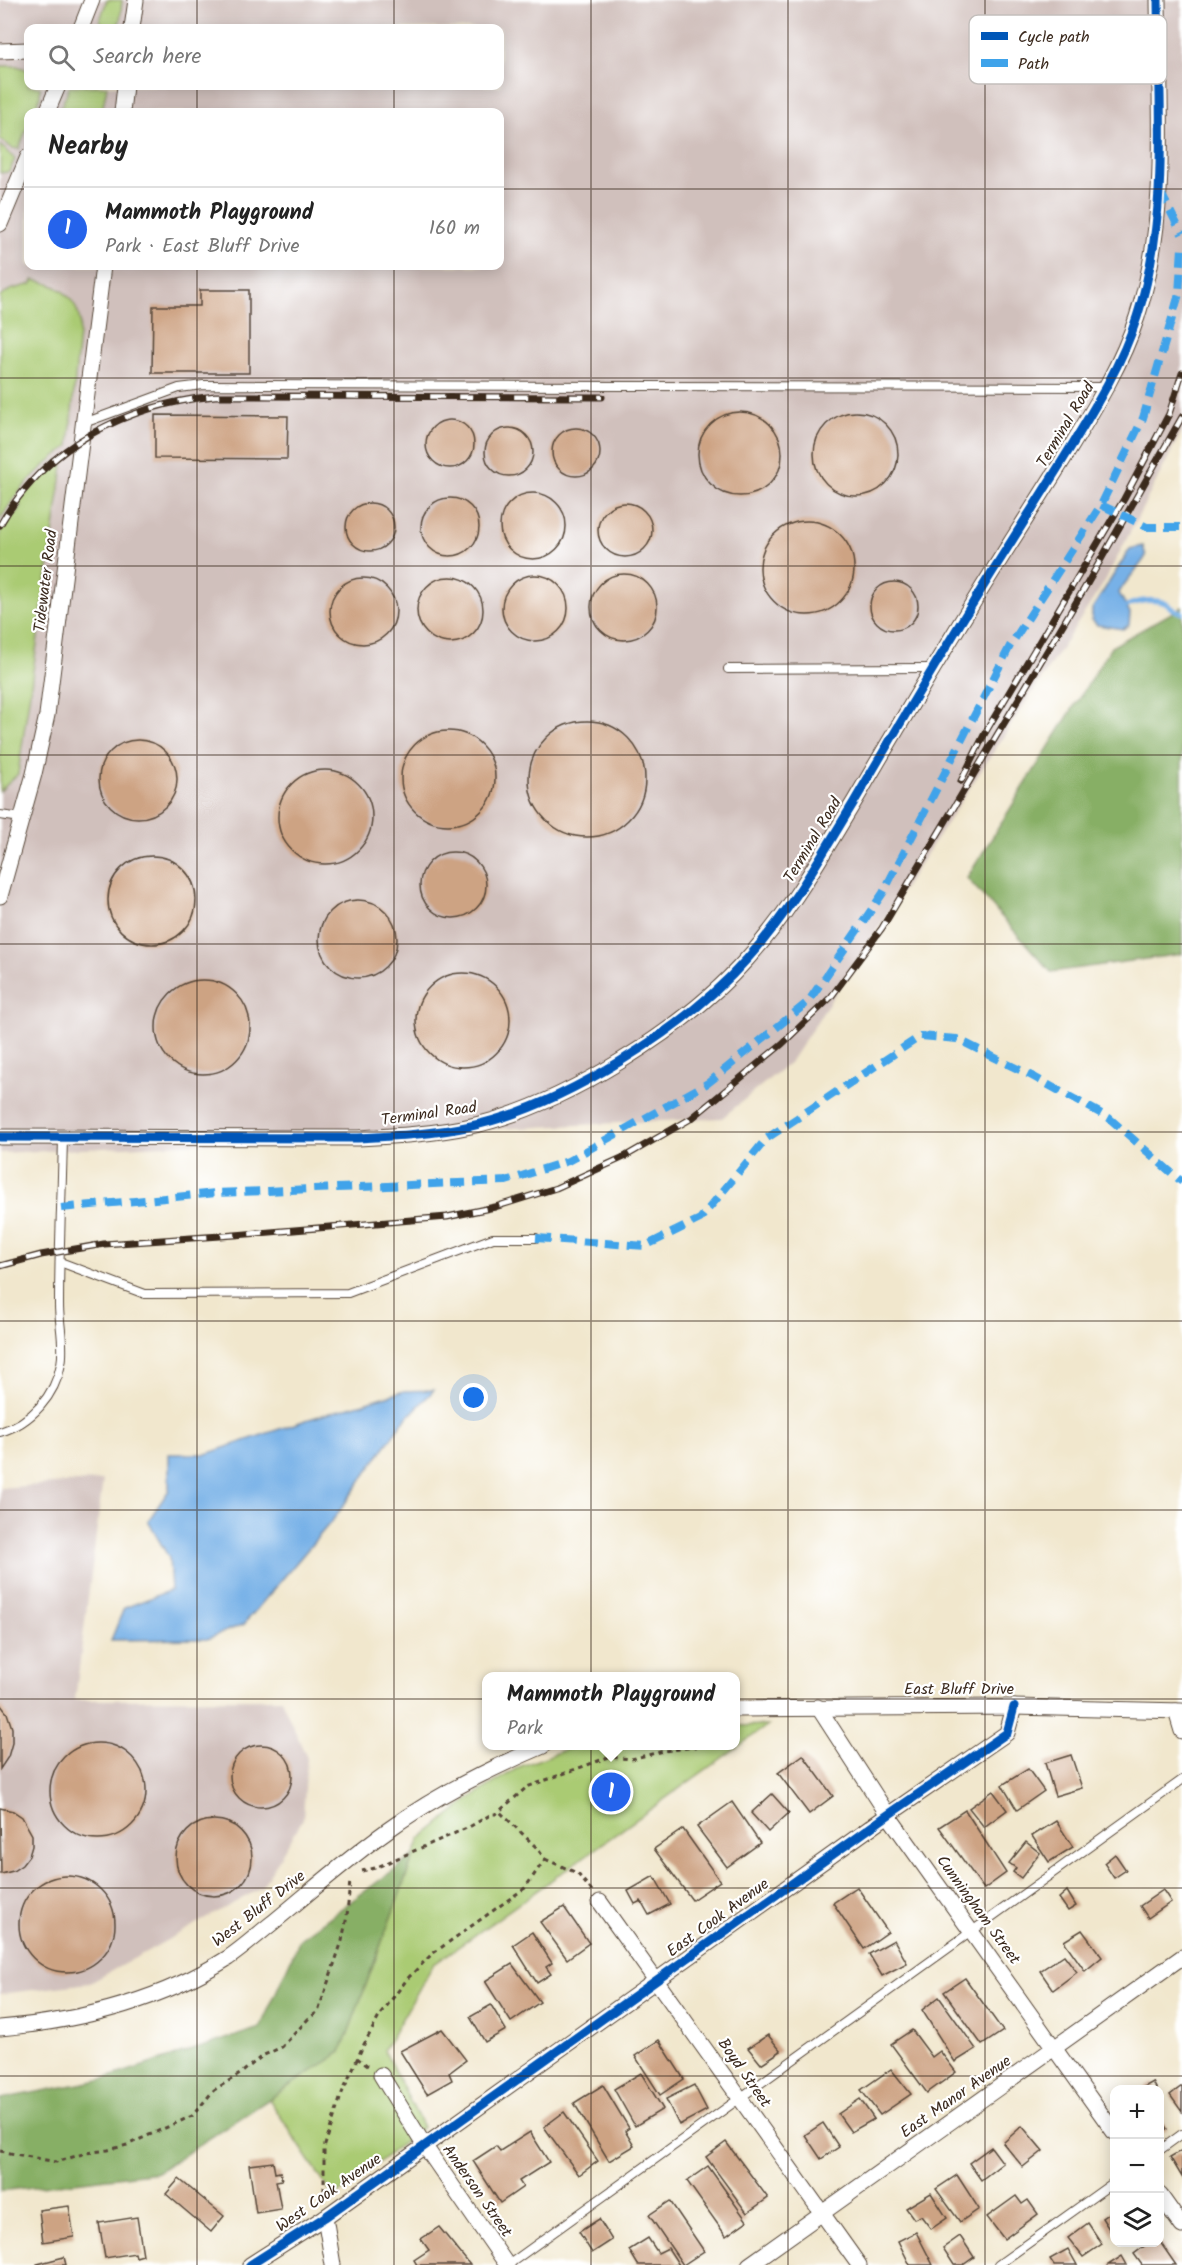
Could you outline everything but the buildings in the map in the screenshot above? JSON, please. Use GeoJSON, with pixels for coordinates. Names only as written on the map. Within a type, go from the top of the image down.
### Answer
{"type":"FeatureCollection","features":[{"type":"Feature","properties":{"kind":"street"},"geometry":{"type":"LineString","coordinates":[[83,24],[92,0]]}},
{"type":"Feature","properties":{"kind":"street"},"geometry":{"type":"LineString","coordinates":[[133,24],[136,0]]}},
{"type":"Feature","properties":{"kind":"street","name":"Terminal Road"},"geometry":{"type":"LineString","coordinates":[[1158,0],[1158,15]]}},
{"type":"Feature","properties":{"kind":"street"},"geometry":{"type":"LineString","coordinates":[[0,51],[24,50]]}},
{"type":"Feature","properties":{"kind":"street","name":"Terminal Road"},"geometry":{"type":"LineString","coordinates":[[0,1137],[358,1137],[415,1135],[473,1126],[514,1113],[577,1086],[673,1026],[715,992],[747,959],[783,915],[814,868],[933,668],[1108,387],[1137,318],[1153,257],[1160,190],[1159,84]]}},
{"type":"Feature","properties":{"kind":"street"},"geometry":{"type":"LineString","coordinates":[[49,108],[56,90]]}},
{"type":"Feature","properties":{"kind":"street"},"geometry":{"type":"LineString","coordinates":[[122,108],[125,90]]}},
{"type":"Feature","properties":{"kind":"street"},"geometry":{"type":"LineString","coordinates":[[0,224],[24,167]]}},
{"type":"Feature","properties":{"kind":"street","name":"Tidewater Road"},"geometry":{"type":"LineString","coordinates":[[0,896],[47,715],[103,270]]}},
{"type":"Feature","properties":{"kind":"street","name":"Cunningham Street"},"geometry":{"type":"LineString","coordinates":[[818,1707],[888,1815],[1110,2126]]}},
{"type":"Feature","properties":{"kind":"street","name":"East Bluff Drive"},"geometry":{"type":"LineString","coordinates":[[740,1709],[1014,1707],[1179,1711]]}},
{"type":"Feature","properties":{"kind":"street","name":"East Cook Avenue"},"geometry":{"type":"LineString","coordinates":[[424,2145],[1007,1733],[1014,1707]]}},
{"type":"Feature","properties":{"kind":"street"},"geometry":{"type":"LineString","coordinates":[[1179,1711],[1182,1731]]}},
{"type":"Feature","properties":{"kind":"street","name":"West Bluff Drive"},"geometry":{"type":"LineString","coordinates":[[0,2028],[69,2020],[114,2008],[188,1978],[229,1957],[388,1830],[451,1791],[501,1764],[534,1750]]}},
{"type":"Feature","properties":{"kind":"street","name":"Boyd Street"},"geometry":{"type":"LineString","coordinates":[[600,1902],[859,2265]]}},
{"type":"Feature","properties":{"kind":"street","name":"East Manor Avenue"},"geometry":{"type":"LineString","coordinates":[[749,2265],[1182,1957]]}},
{"type":"Feature","properties":{"kind":"street","name":"Anderson Street"},"geometry":{"type":"LineString","coordinates":[[381,2075],[424,2145],[507,2265]]}},
{"type":"Feature","properties":{"kind":"street","name":"West Cook Avenue"},"geometry":{"type":"LineString","coordinates":[[250,2265],[325,2217],[424,2145]]}},
{"type":"Feature","properties":{"kind":"street"},"geometry":{"type":"LineString","coordinates":[[1164,2200],[1182,2226]]}},
{"type":"Feature","properties":{"kind":"street"},"geometry":{"type":"LineString","coordinates":[[325,2217],[333,2265]]}},
{"type":"Feature","properties":{"kind":"lane"},"geometry":{"type":"LineString","coordinates":[[84,423],[179,388],[203,385],[1108,387]]}},
{"type":"Feature","properties":{"kind":"lane"},"geometry":{"type":"LineString","coordinates":[[728,669],[933,668]]}},
{"type":"Feature","properties":{"kind":"lane"},"geometry":{"type":"LineString","coordinates":[[0,815],[22,818]]}},
{"type":"Feature","properties":{"kind":"lane"},"geometry":{"type":"LineString","coordinates":[[0,1432],[27,1420],[44,1403],[61,1363],[60,1262],[63,1136]]}},
{"type":"Feature","properties":{"kind":"lane"},"geometry":{"type":"LineString","coordinates":[[60,1262],[145,1294],[348,1293],[493,1238],[537,1238]]}},
{"type":"Feature","properties":{"kind":"lane"},"geometry":{"type":"LineString","coordinates":[[507,2265],[1182,1780]]}},
{"type":"Feature","properties":{"kind":"lane"},"geometry":{"type":"LineString","coordinates":[[1164,2147],[1182,2134]]}},
{"type":"Feature","properties":{"kind":"lane"},"geometry":{"type":"LineString","coordinates":[[998,2265],[1110,2185]]}},
{"type":"Feature","properties":{"kind":"path"},"geometry":{"type":"LineString","coordinates":[[357,1871],[375,1868],[469,1827],[499,1811],[526,1787],[609,1757],[631,1760],[672,1750]]}},
{"type":"Feature","properties":{"kind":"path"},"geometry":{"type":"LineString","coordinates":[[499,1811],[537,1848],[545,1859],[577,1873],[600,1902]]}},
{"type":"Feature","properties":{"kind":"path"},"geometry":{"type":"LineString","coordinates":[[325,2217],[322,2170],[324,2148],[342,2093],[380,2015],[408,1978],[432,1954],[525,1888],[545,1859]]}},
{"type":"Feature","properties":{"kind":"path"},"geometry":{"type":"LineString","coordinates":[[0,2151],[56,2162],[86,2152],[127,2145],[192,2116],[214,2090],[262,2055],[282,2047],[309,2018],[318,2012],[342,1941],[347,1916],[349,1881],[353,1876]]}},
{"type":"Feature","properties":{"kind":"shaded area"},"geometry":{"type":"Polygon","coordinates":[[[0,0],[1182,0],[1182,431],[1104,583],[791,1061],[722,1118],[0,1153],[0,0]]]}},
{"type":"Feature","properties":{"kind":"shaded area"},"geometry":{"type":"Polygon","coordinates":[[[103,1480],[75,1700],[281,1699],[307,1758],[303,1819],[261,1888],[90,1983],[0,1994],[0,1488],[103,1480]]]}},
{"type":"Feature","properties":{"kind":"green space"},"geometry":{"type":"Polygon","coordinates":[[[107,0],[122,0],[118,24],[102,24],[100,20],[107,0]]]}},
{"type":"Feature","properties":{"kind":"green space"},"geometry":{"type":"Polygon","coordinates":[[[0,66],[17,66],[24,69],[24,90],[40,90],[40,97],[36,108],[24,108],[24,136],[19,149],[12,148],[0,139],[0,66]]]}},
{"type":"Feature","properties":{"kind":"green space"},"geometry":{"type":"Polygon","coordinates":[[[68,90],[106,90],[103,108],[61,108],[68,90]]]}},
{"type":"Feature","properties":{"kind":"green space"},"geometry":{"type":"Polygon","coordinates":[[[0,145],[15,159],[10,170],[0,173],[0,145]]]}},
{"type":"Feature","properties":{"kind":"green space"},"geometry":{"type":"Polygon","coordinates":[[[33,280],[50,284],[64,293],[75,305],[80,322],[69,446],[30,479],[0,520],[0,297],[10,290],[32,284],[33,280]]]}},
{"type":"Feature","properties":{"kind":"green space"},"geometry":{"type":"Polygon","coordinates":[[[59,460],[63,466],[18,774],[0,791],[0,531],[12,511],[16,513],[21,506],[17,502],[59,460]]]}},
{"type":"Feature","properties":{"kind":"green space"},"geometry":{"type":"Polygon","coordinates":[[[1182,607],[1182,954],[1051,972],[967,878],[1111,647],[1182,607]]]}},
{"type":"Feature","properties":{"kind":"green space"},"geometry":{"type":"Polygon","coordinates":[[[768,1725],[740,1745],[740,1726],[768,1725]]]}},
{"type":"Feature","properties":{"kind":"green space"},"geometry":{"type":"Polygon","coordinates":[[[564,1750],[733,1750],[433,1965],[384,2050],[423,2127],[334,2198],[269,2099],[341,2052],[420,1839],[473,1796],[519,1767],[564,1750]]]}},
{"type":"Feature","properties":{"kind":"green space"},"geometry":{"type":"Polygon","coordinates":[[[414,1855],[341,2052],[158,2172],[0,2191],[0,2099],[100,2080],[260,2028],[300,1939],[414,1855]]]}},
{"type":"Feature","properties":{"kind":"water"},"geometry":{"type":"Polygon","coordinates":[[[1143,546],[1146,556],[1119,593],[1130,613],[1129,625],[1123,629],[1097,625],[1092,620],[1092,609],[1130,549],[1143,546]]]}},
{"type":"Feature","properties":{"kind":"water"},"geometry":{"type":"Polygon","coordinates":[[[434,1390],[401,1424],[336,1516],[244,1624],[207,1639],[111,1640],[124,1608],[171,1590],[169,1558],[148,1521],[169,1490],[169,1454],[206,1454],[306,1420],[404,1391],[434,1390]]]}},
{"type":"Feature","properties":{"kind":"waterway"},"geometry":{"type":"LineString","coordinates":[[1127,606],[1151,600],[1165,603],[1182,613]]}},
{"type":"Feature","properties":{"kind":"railway"},"geometry":{"type":"LineString","coordinates":[[961,781],[985,733],[1124,499],[1169,414],[1182,373]]}},
{"type":"Feature","properties":{"kind":"railway"},"geometry":{"type":"LineString","coordinates":[[0,525],[40,472],[65,451],[91,434],[120,420],[182,401],[215,396],[602,397]]}},
{"type":"Feature","properties":{"kind":"railway"},"geometry":{"type":"LineString","coordinates":[[0,1266],[41,1255],[104,1244],[447,1217],[495,1207],[556,1188],[624,1157],[692,1118],[782,1044],[831,997],[882,928],[1087,584],[1182,417]]}},
{"type":"Feature","properties":{"kind":"marked path"},"geometry":{"type":"LineString","coordinates":[[1160,191],[1182,234]]}},
{"type":"Feature","properties":{"kind":"marked path"},"geometry":{"type":"LineString","coordinates":[[61,1208],[217,1193],[506,1181],[568,1161],[708,1083],[808,1002],[883,893],[1010,646],[1101,505],[1143,418],[1179,294],[1182,248]]}},
{"type":"Feature","properties":{"kind":"marked path"},"geometry":{"type":"LineString","coordinates":[[1101,505],[1147,527],[1182,527]]}},
{"type":"Feature","properties":{"kind":"marked path"},"geometry":{"type":"LineString","coordinates":[[536,1238],[645,1246],[700,1219],[767,1138],[921,1036],[957,1039],[1109,1118],[1182,1182]]}},
{"type":"Feature","properties":{"kind":"cycle path"},"geometry":{"type":"LineString","coordinates":[[1158,0],[1158,15]]}},
{"type":"Feature","properties":{"kind":"cycle path"},"geometry":{"type":"LineString","coordinates":[[0,1137],[358,1138],[457,1129],[507,1116],[582,1083],[657,1037],[691,1012],[721,985],[763,941],[804,883],[956,630],[1081,430],[1124,351],[1137,317],[1154,240],[1160,160],[1159,84]]}},
{"type":"Feature","properties":{"kind":"cycle path"},"geometry":{"type":"LineString","coordinates":[[250,2265],[325,2217],[888,1815],[1007,1733],[1014,1707]]}},
{"type":"Feature","properties":{"kind":"place","name":"Mammoth Playground"},"geometry":{"type":"Point","coordinates":[611,1792]}}]}
